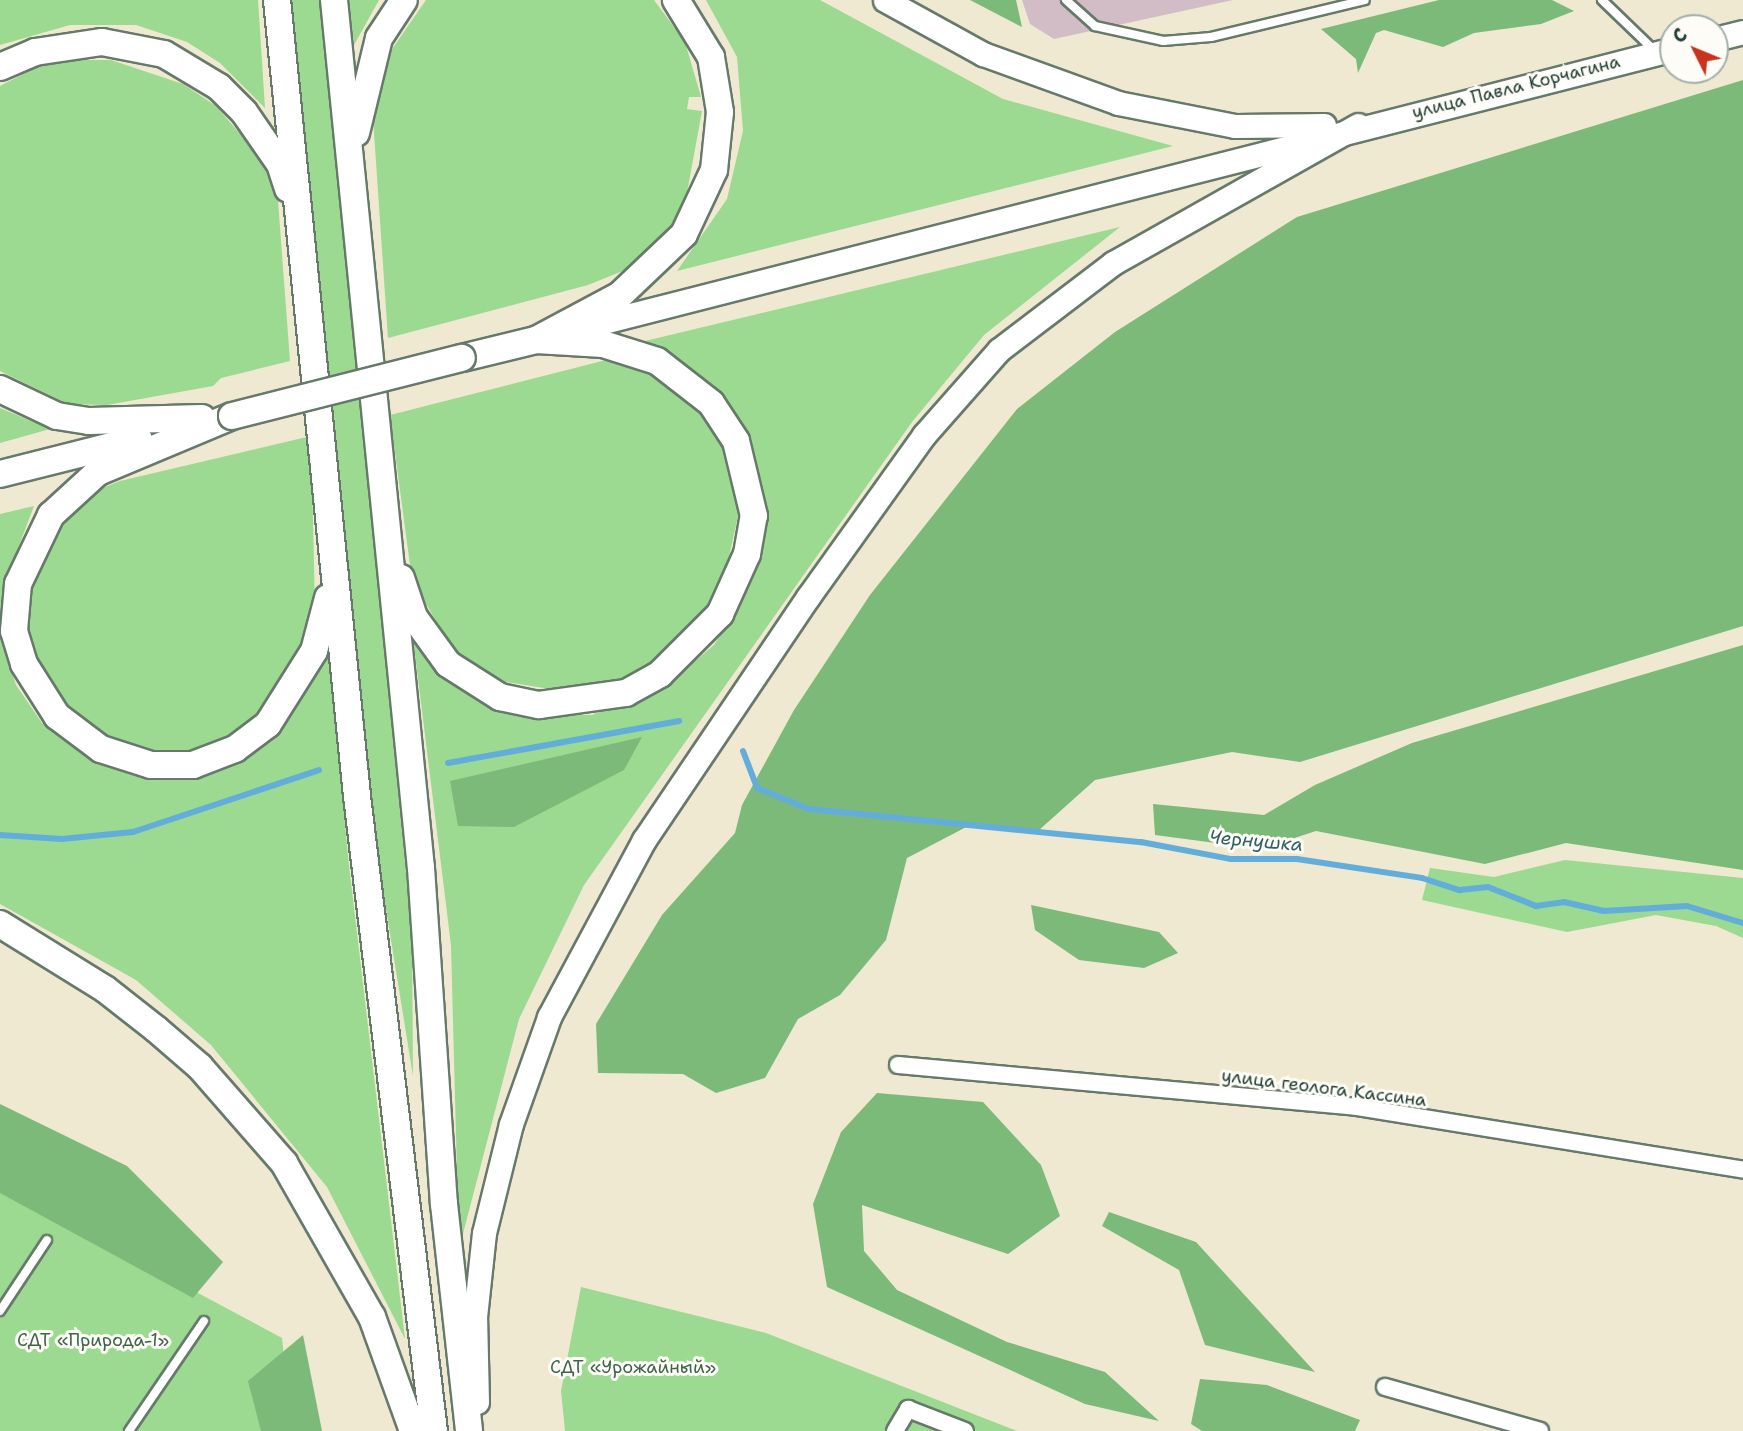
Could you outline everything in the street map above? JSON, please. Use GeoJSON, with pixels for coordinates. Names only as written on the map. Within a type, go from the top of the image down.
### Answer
{"type":"FeatureCollection","features":[{"type":"Feature","properties":{"kind":"highway"},"geometry":{"type":"LineString","coordinates":[[277,0],[332,551],[434,1431]]}},
{"type":"Feature","properties":{"kind":"highway"},"geometry":{"type":"LineString","coordinates":[[334,0],[469,1431]]}},
{"type":"Feature","properties":{"kind":"highway"},"geometry":{"type":"LineString","coordinates":[[353,209],[367,70],[379,37],[404,0]]}},
{"type":"Feature","properties":{"kind":"highway"},"geometry":{"type":"LineString","coordinates":[[0,474],[536,340],[643,279],[684,234],[704,198],[719,142],[718,82],[699,31],[676,0]]}},
{"type":"Feature","properties":{"kind":"highway"},"geometry":{"type":"LineString","coordinates":[[0,67],[35,52],[102,42],[164,54],[192,68],[219,87],[264,137],[302,230]]}},
{"type":"Feature","properties":{"kind":"highway"},"geometry":{"type":"LineString","coordinates":[[385,527],[414,617],[429,643],[465,679],[500,697],[584,703],[626,692],[660,674],[720,614],[747,554],[754,516],[751,484],[730,431],[711,403],[657,361],[603,344],[536,340]]}},
{"type":"Feature","properties":{"kind":"highway"},"geometry":{"type":"LineString","coordinates":[[0,389],[57,416],[89,421],[232,416]]}},
{"type":"Feature","properties":{"kind":"highway"},"geometry":{"type":"LineString","coordinates":[[232,416],[98,472],[75,489],[36,537],[18,584],[15,631],[45,702],[77,735],[127,760],[174,767],[235,750],[286,701],[314,651],[327,610],[332,551]]}},
{"type":"Feature","properties":{"kind":"highway"},"geometry":{"type":"LineString","coordinates":[[0,924],[156,1029],[200,1067],[284,1163],[367,1306],[413,1431]]}},
{"type":"Feature","properties":{"kind":"main road"},"geometry":{"type":"LineString","coordinates":[[885,0],[983,54],[1141,109],[1236,126],[1358,125]]}},
{"type":"Feature","properties":{"kind":"main road","name":"улица Павла Корчагина"},"geometry":{"type":"LineString","coordinates":[[1358,125],[1659,52]]}},
{"type":"Feature","properties":{"kind":"main road"},"geometry":{"type":"LineString","coordinates":[[536,340],[1358,125]]}},
{"type":"Feature","properties":{"kind":"main road"},"geometry":{"type":"LineString","coordinates":[[478,1431],[475,1317],[484,1233],[528,1072],[602,908],[725,719],[924,435],[999,350],[1113,263],[1358,125]]}},
{"type":"Feature","properties":{"kind":"street","name":"улица геолога Кассина"},"geometry":{"type":"LineString","coordinates":[[898,1065],[1356,1107],[1743,1170]]}},
{"type":"Feature","properties":{"kind":"street"},"geometry":{"type":"LineString","coordinates":[[1385,1387],[1540,1431]]}},
{"type":"Feature","properties":{"kind":"street"},"geometry":{"type":"LineString","coordinates":[[895,1431],[908,1409],[965,1431]]}},
{"type":"Feature","properties":{"kind":"lane"},"geometry":{"type":"LineString","coordinates":[[1066,0],[1094,26],[1163,41],[1211,37],[1365,0]]}},
{"type":"Feature","properties":{"kind":"lane"},"geometry":{"type":"LineString","coordinates":[[1602,0],[1659,46]]}},
{"type":"Feature","properties":{"kind":"lane"},"geometry":{"type":"LineString","coordinates":[[0,1311],[47,1240]]}},
{"type":"Feature","properties":{"kind":"lane"},"geometry":{"type":"LineString","coordinates":[[129,1431],[204,1321]]}},
{"type":"Feature","properties":{"kind":"shaded area"},"geometry":{"type":"Polygon","coordinates":[[[1022,0],[1233,0],[1054,39],[1030,24],[1022,0]]]}},
{"type":"Feature","properties":{"kind":"green space"},"geometry":{"type":"Polygon","coordinates":[[[0,0],[258,0],[265,108],[220,63],[187,42],[136,25],[70,25],[0,45],[0,0]]]}},
{"type":"Feature","properties":{"kind":"green space"},"geometry":{"type":"Polygon","coordinates":[[[290,0],[320,0],[412,934],[413,1076],[366,785],[290,0]]]}},
{"type":"Feature","properties":{"kind":"green space"},"geometry":{"type":"Polygon","coordinates":[[[349,0],[379,0],[354,45],[349,0]]]}},
{"type":"Feature","properties":{"kind":"green space"},"geometry":{"type":"Polygon","coordinates":[[[426,0],[654,0],[685,42],[701,97],[689,97],[687,109],[702,111],[686,198],[667,233],[635,266],[588,285],[388,338],[373,118],[390,52],[426,0]]]}},
{"type":"Feature","properties":{"kind":"green space"},"geometry":{"type":"Polygon","coordinates":[[[706,0],[820,0],[1003,99],[1173,146],[677,271],[727,199],[743,131],[737,57],[706,0]]]}},
{"type":"Feature","properties":{"kind":"green space"},"geometry":{"type":"Polygon","coordinates":[[[970,0],[1016,0],[1022,27],[970,0]]]}},
{"type":"Feature","properties":{"kind":"green space"},"geometry":{"type":"Polygon","coordinates":[[[1439,0],[1552,0],[1574,11],[1541,24],[1474,33],[1443,47],[1384,30],[1376,33],[1358,73],[1356,59],[1321,29],[1439,0]]]}},
{"type":"Feature","properties":{"kind":"green space"},"geometry":{"type":"Polygon","coordinates":[[[74,60],[111,60],[183,84],[216,106],[266,164],[278,201],[290,361],[221,378],[213,386],[107,405],[68,404],[0,371],[0,86],[37,67],[74,60]]]}},
{"type":"Feature","properties":{"kind":"green space"},"geometry":{"type":"Polygon","coordinates":[[[1743,80],[1743,626],[1300,762],[1232,752],[1095,780],[1038,831],[972,824],[907,858],[886,940],[840,995],[798,1019],[765,1078],[716,1093],[683,1074],[598,1073],[596,1024],[662,915],[735,833],[742,805],[794,710],[870,595],[1017,409],[1115,332],[1297,217],[1743,80]]]}},
{"type":"Feature","properties":{"kind":"green space"},"geometry":{"type":"Polygon","coordinates":[[[1120,227],[984,335],[912,422],[584,885],[519,1019],[459,1249],[451,945],[413,638],[456,685],[485,702],[530,715],[592,715],[670,682],[714,645],[744,596],[760,549],[764,505],[744,432],[673,359],[645,341],[1120,227]]]}},
{"type":"Feature","properties":{"kind":"green space"},"geometry":{"type":"Polygon","coordinates":[[[614,358],[638,362],[685,394],[720,436],[740,507],[723,584],[702,617],[652,668],[627,679],[575,693],[494,680],[452,648],[412,580],[390,415],[614,358]]]}},
{"type":"Feature","properties":{"kind":"green space"},"geometry":{"type":"Polygon","coordinates":[[[0,408],[50,429],[0,443],[0,408]]]}},
{"type":"Feature","properties":{"kind":"green space"},"geometry":{"type":"Polygon","coordinates":[[[311,436],[315,608],[283,688],[244,733],[199,752],[152,753],[113,742],[69,712],[44,680],[27,627],[29,589],[62,519],[95,491],[120,481],[311,436]]]}},
{"type":"Feature","properties":{"kind":"green space"},"geometry":{"type":"Polygon","coordinates":[[[34,506],[4,585],[1,640],[16,685],[42,723],[92,761],[135,776],[184,780],[247,759],[294,712],[329,636],[348,857],[405,1339],[327,1187],[211,1045],[136,980],[0,904],[0,514],[34,506]]]}},
{"type":"Feature","properties":{"kind":"green space"},"geometry":{"type":"Polygon","coordinates":[[[1743,645],[1743,870],[1566,843],[1485,864],[1316,831],[1261,849],[1155,835],[1153,804],[1264,815],[1315,785],[1412,743],[1743,645]]]}},
{"type":"Feature","properties":{"kind":"green space"},"geometry":{"type":"Polygon","coordinates":[[[642,737],[624,770],[514,827],[458,826],[450,781],[642,737]]]}},
{"type":"Feature","properties":{"kind":"green space"},"geometry":{"type":"Polygon","coordinates":[[[1565,860],[1743,878],[1743,938],[1716,926],[1656,915],[1567,932],[1422,900],[1430,868],[1494,877],[1565,860]]]}},
{"type":"Feature","properties":{"kind":"green space"},"geometry":{"type":"Polygon","coordinates":[[[1031,905],[1159,932],[1178,953],[1144,968],[1079,960],[1035,930],[1031,905]]]}},
{"type":"Feature","properties":{"kind":"green space"},"geometry":{"type":"Polygon","coordinates":[[[877,1093],[983,1102],[1041,1165],[1060,1216],[1008,1254],[862,1205],[864,1251],[897,1290],[1007,1342],[1105,1372],[1159,1421],[1085,1404],[827,1287],[813,1204],[841,1132],[877,1093]]]}},
{"type":"Feature","properties":{"kind":"green space"},"geometry":{"type":"Polygon","coordinates":[[[0,1104],[127,1166],[223,1262],[193,1298],[0,1193],[0,1104]]]}},
{"type":"Feature","properties":{"kind":"green space","name":"СДТ «Природа-1»"},"geometry":{"type":"Polygon","coordinates":[[[0,1187],[282,1338],[292,1431],[0,1431],[0,1187]]]}},
{"type":"Feature","properties":{"kind":"green space"},"geometry":{"type":"Polygon","coordinates":[[[1109,1212],[1196,1242],[1315,1372],[1205,1345],[1179,1270],[1102,1226],[1109,1212]]]}},
{"type":"Feature","properties":{"kind":"green space","name":"СДТ «Урожайный»"},"geometry":{"type":"Polygon","coordinates":[[[581,1287],[766,1333],[1017,1431],[565,1431],[561,1391],[581,1287]]]}},
{"type":"Feature","properties":{"kind":"green space"},"geometry":{"type":"Polygon","coordinates":[[[303,1335],[322,1431],[261,1431],[248,1381],[303,1335]]]}},
{"type":"Feature","properties":{"kind":"green space"},"geometry":{"type":"Polygon","coordinates":[[[1200,1379],[1267,1385],[1360,1420],[1355,1431],[1202,1431],[1191,1424],[1200,1379]]]}},
{"type":"Feature","properties":{"kind":"waterway"},"geometry":{"type":"LineString","coordinates":[[448,763],[679,721]]}},
{"type":"Feature","properties":{"kind":"waterway","name":"Чернушка"},"geometry":{"type":"LineString","coordinates":[[743,751],[757,788],[809,809],[1141,842],[1231,859],[1297,859],[1422,878],[1460,890],[1488,887],[1536,906],[1564,902],[1604,911],[1687,906],[1743,923]]}},
{"type":"Feature","properties":{"kind":"waterway"},"geometry":{"type":"LineString","coordinates":[[0,835],[62,839],[133,832],[319,770]]}}]}
